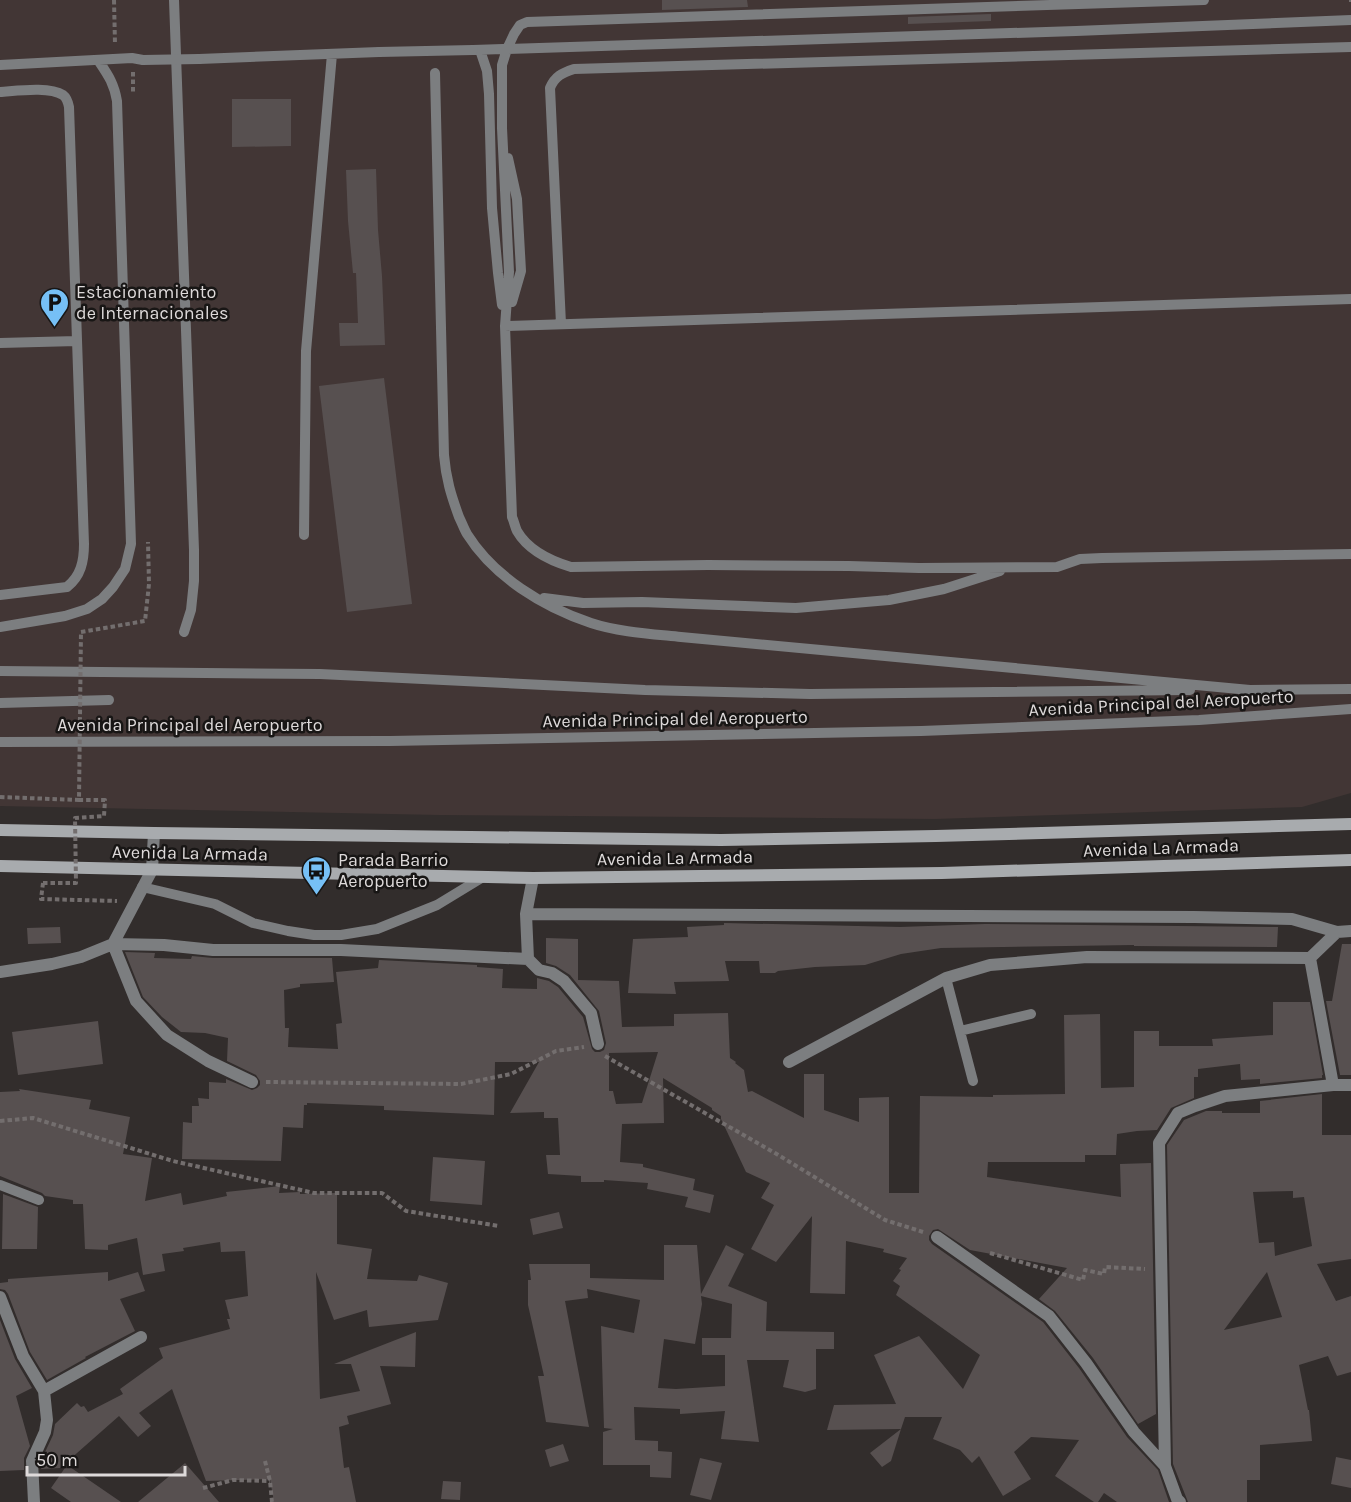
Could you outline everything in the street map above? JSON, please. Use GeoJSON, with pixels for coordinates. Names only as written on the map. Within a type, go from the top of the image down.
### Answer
{"type":"FeatureCollection","features":[{"type":"Feature","properties":{"kind":"main road","name":"Avenida La Armada"},"geometry":{"type":"LineString","coordinates":[[0,830],[721,840],[1351,824]]}},
{"type":"Feature","properties":{"kind":"main road","name":"Avenida La Armada"},"geometry":{"type":"LineString","coordinates":[[0,866],[533,878],[942,873],[1351,860]]}},
{"type":"Feature","properties":{"kind":"street"},"geometry":{"type":"LineString","coordinates":[[154,833],[152,870],[113,945],[136,1001],[167,1035],[208,1061],[252,1082]]}},
{"type":"Feature","properties":{"kind":"street"},"geometry":{"type":"LineString","coordinates":[[533,878],[526,914],[528,959],[538,970],[552,973],[564,981],[591,1013],[598,1044]]}},
{"type":"Feature","properties":{"kind":"street"},"geometry":{"type":"LineString","coordinates":[[526,914],[1292,919],[1337,932],[1351,932]]}},
{"type":"Feature","properties":{"kind":"street"},"geometry":{"type":"LineString","coordinates":[[789,1062],[946,978],[990,965],[1087,957],[1310,958],[1337,932]]}},
{"type":"Feature","properties":{"kind":"street"},"geometry":{"type":"LineString","coordinates":[[0,972],[52,964],[81,957],[113,945],[164,945],[213,950],[341,950],[528,959]]}},
{"type":"Feature","properties":{"kind":"street"},"geometry":{"type":"LineString","coordinates":[[1310,958],[1333,1085]]}},
{"type":"Feature","properties":{"kind":"street"},"geometry":{"type":"LineString","coordinates":[[1180,1502],[1165,1466],[1159,1143],[1178,1113],[1225,1096],[1351,1085]]}},
{"type":"Feature","properties":{"kind":"street"},"geometry":{"type":"LineString","coordinates":[[937,1237],[1049,1316],[1086,1363],[1134,1432],[1165,1466]]}},
{"type":"Feature","properties":{"kind":"street"},"geometry":{"type":"LineString","coordinates":[[0,1297],[23,1356],[44,1391],[47,1420],[45,1432],[32,1461],[34,1502]]}},
{"type":"Feature","properties":{"kind":"street"},"geometry":{"type":"LineString","coordinates":[[44,1391],[141,1337]]}},
{"type":"Feature","properties":{"kind":"lane"},"geometry":{"type":"LineString","coordinates":[[174,0],[194,550],[191,610],[184,632]]}},
{"type":"Feature","properties":{"kind":"lane"},"geometry":{"type":"LineString","coordinates":[[1204,0],[527,22],[520,25],[507,49],[502,65],[502,128],[509,272],[506,326],[512,517],[517,531],[535,550],[555,562],[571,567],[708,565],[1010,568],[1057,567],[1080,559],[1102,558],[1351,554]]}},
{"type":"Feature","properties":{"kind":"lane"},"geometry":{"type":"LineString","coordinates":[[0,65],[132,58],[143,60],[199,59],[1351,20]]}},
{"type":"Feature","properties":{"kind":"lane"},"geometry":{"type":"LineString","coordinates":[[561,324],[550,88],[558,75],[574,69],[1351,47]]}},
{"type":"Feature","properties":{"kind":"lane"},"geometry":{"type":"LineString","coordinates":[[477,50],[487,71],[492,208],[506,326]]}},
{"type":"Feature","properties":{"kind":"lane"},"geometry":{"type":"LineString","coordinates":[[304,534],[306,351],[333,54]]}},
{"type":"Feature","properties":{"kind":"lane"},"geometry":{"type":"LineString","coordinates":[[0,627],[65,616],[87,609],[102,599],[113,587],[125,569],[131,544],[117,101],[115,87],[98,60]]}},
{"type":"Feature","properties":{"kind":"lane"},"geometry":{"type":"LineString","coordinates":[[435,73],[444,455],[447,481],[465,532],[484,559],[508,579],[534,597],[562,611],[592,623],[634,632],[1250,690]]}},
{"type":"Feature","properties":{"kind":"lane"},"geometry":{"type":"LineString","coordinates":[[0,92],[45,90],[56,92],[68,100],[84,544],[84,559],[74,582],[67,587],[0,595]]}},
{"type":"Feature","properties":{"kind":"lane"},"geometry":{"type":"LineString","coordinates":[[506,326],[1351,299]]}},
{"type":"Feature","properties":{"kind":"lane"},"geometry":{"type":"LineString","coordinates":[[0,343],[77,341]]}},
{"type":"Feature","properties":{"kind":"lane"},"geometry":{"type":"LineString","coordinates":[[534,597],[583,603],[642,602],[796,608],[889,600],[944,589],[1010,568]]}},
{"type":"Feature","properties":{"kind":"lane"},"geometry":{"type":"LineString","coordinates":[[0,670],[320,674],[645,690],[810,694],[1351,689]]}},
{"type":"Feature","properties":{"kind":"lane"},"geometry":{"type":"LineString","coordinates":[[0,703],[109,700]]}},
{"type":"Feature","properties":{"kind":"lane","name":"Avenida Principal del Aeropuerto"},"geometry":{"type":"LineString","coordinates":[[0,742],[390,741],[909,731],[1198,720],[1351,709]]}},
{"type":"Feature","properties":{"kind":"lane"},"geometry":{"type":"LineString","coordinates":[[142,887],[215,904],[253,922],[288,931],[314,935],[341,935],[377,929],[426,910],[483,877]]}},
{"type":"Feature","properties":{"kind":"lane"},"geometry":{"type":"LineString","coordinates":[[946,978],[973,1081]]}},
{"type":"Feature","properties":{"kind":"lane"},"geometry":{"type":"LineString","coordinates":[[960,1031],[1031,1014]]}},
{"type":"Feature","properties":{"kind":"lane"},"geometry":{"type":"LineString","coordinates":[[0,1185],[39,1200]]}},
{"type":"Feature","properties":{"kind":"path"},"geometry":{"type":"LineString","coordinates":[[114,0],[115,45]]}},
{"type":"Feature","properties":{"kind":"path"},"geometry":{"type":"LineString","coordinates":[[79,800],[81,632]]}},
{"type":"Feature","properties":{"kind":"path"},"geometry":{"type":"LineString","coordinates":[[0,797],[105,800],[104,816],[75,818],[76,883],[43,883],[41,899],[135,902]]}},
{"type":"Feature","properties":{"kind":"path"},"geometry":{"type":"LineString","coordinates":[[252,1082],[461,1084],[511,1074],[556,1052],[598,1044],[602,1054],[885,1220],[937,1237]]}},
{"type":"Feature","properties":{"kind":"path"},"geometry":{"type":"LineString","coordinates":[[0,1121],[33,1118],[173,1161],[314,1192],[382,1192],[406,1211],[499,1226]]}},
{"type":"Feature","properties":{"kind":"path"},"geometry":{"type":"LineString","coordinates":[[982,1251],[1083,1280],[1086,1270],[1104,1274],[1105,1267],[1161,1269]]}},
{"type":"Feature","properties":{"kind":"path"},"geometry":{"type":"LineString","coordinates":[[265,1461],[272,1502]]}},
{"type":"Feature","properties":{"kind":"path"},"geometry":{"type":"LineString","coordinates":[[203,1488],[232,1480],[270,1481]]}},
{"type":"Feature","properties":{"kind":"shaded area"},"geometry":{"type":"Polygon","coordinates":[[[0,0],[1351,0],[1351,793],[1302,807],[935,819],[439,815],[0,806],[0,0]]]}},
{"type":"Feature","properties":{"kind":"building"},"geometry":{"type":"Polygon","coordinates":[[[662,0],[747,0],[748,7],[662,10],[662,0]]]}},
{"type":"Feature","properties":{"kind":"building"},"geometry":{"type":"Polygon","coordinates":[[[991,14],[991,21],[908,24],[908,17],[991,14]]]}},
{"type":"Feature","properties":{"kind":"building"},"geometry":{"type":"Polygon","coordinates":[[[232,99],[291,99],[291,146],[232,147],[232,99]]]}},
{"type":"Feature","properties":{"kind":"building"},"geometry":{"type":"Polygon","coordinates":[[[376,169],[385,345],[340,346],[339,323],[358,323],[356,273],[353,273],[348,221],[346,170],[376,169]]]}},
{"type":"Feature","properties":{"kind":"building"},"geometry":{"type":"Polygon","coordinates":[[[384,378],[412,604],[347,612],[319,386],[384,378]]]}},
{"type":"Feature","properties":{"kind":"building"},"geometry":{"type":"Polygon","coordinates":[[[724,923],[900,927],[985,924],[1278,927],[1277,947],[1134,945],[941,948],[901,954],[865,965],[815,967],[775,973],[760,973],[759,961],[725,961],[729,981],[674,982],[676,994],[628,993],[633,939],[688,937],[687,927],[724,925],[724,923]]]}},
{"type":"Feature","properties":{"kind":"building"},"geometry":{"type":"Polygon","coordinates":[[[60,927],[61,943],[28,944],[27,928],[60,927]]]}},
{"type":"Feature","properties":{"kind":"building"},"geometry":{"type":"Polygon","coordinates":[[[546,938],[578,939],[578,980],[619,981],[622,1027],[674,1026],[674,1014],[728,1013],[730,1058],[744,1070],[748,1092],[752,1091],[804,1118],[804,1074],[824,1074],[824,1110],[859,1122],[859,1098],[889,1097],[889,1193],[919,1193],[920,1096],[993,1097],[993,1095],[1065,1094],[1064,1015],[1100,1014],[1101,1088],[1134,1087],[1134,1031],[1159,1031],[1159,1046],[1213,1046],[1212,1039],[1273,1035],[1273,1002],[1310,1002],[1322,1078],[1260,1084],[1260,1079],[1241,1080],[1240,1064],[1198,1069],[1198,1077],[1194,1077],[1194,1098],[1171,1108],[1157,1130],[1117,1134],[1116,1155],[1085,1155],[1085,1162],[988,1162],[987,1177],[1121,1197],[1120,1164],[1151,1163],[1156,1414],[1138,1424],[1093,1358],[1055,1311],[1039,1299],[1067,1268],[970,1250],[938,1229],[933,1230],[929,1236],[932,1244],[1043,1322],[1079,1368],[1127,1437],[1158,1470],[1169,1502],[1117,1502],[1104,1493],[1098,1502],[1094,1502],[1055,1476],[1079,1440],[1031,1437],[1014,1452],[1031,1479],[1003,1496],[979,1456],[972,1463],[960,1450],[933,1439],[942,1417],[905,1417],[901,1429],[827,1430],[834,1405],[896,1404],[874,1355],[919,1336],[963,1389],[980,1355],[896,1295],[900,1286],[893,1281],[907,1258],[883,1252],[884,1249],[846,1241],[845,1294],[810,1293],[812,1216],[776,1262],[751,1249],[774,1205],[761,1198],[770,1183],[746,1172],[721,1116],[663,1078],[664,1123],[622,1124],[620,1162],[643,1164],[643,1167],[695,1179],[693,1190],[714,1195],[710,1213],[685,1207],[688,1197],[647,1189],[648,1183],[604,1180],[604,1182],[581,1182],[581,1176],[548,1174],[546,1155],[560,1155],[558,1118],[544,1118],[544,1112],[510,1113],[539,1062],[495,1062],[494,1115],[384,1110],[384,1106],[307,1103],[304,1105],[303,1128],[283,1127],[281,1161],[182,1159],[183,1122],[192,1123],[192,1106],[199,1106],[198,1098],[209,1099],[209,1082],[226,1083],[226,1079],[252,1090],[260,1085],[260,1081],[256,1075],[227,1061],[228,1038],[205,1033],[181,1032],[162,1017],[143,997],[125,952],[155,953],[154,958],[191,959],[192,956],[332,958],[334,982],[300,984],[300,987],[284,990],[285,1028],[289,1028],[288,1047],[338,1049],[336,1024],[342,1023],[336,972],[378,968],[379,960],[477,965],[477,967],[503,969],[502,988],[537,989],[537,978],[549,981],[558,987],[583,1017],[592,1049],[595,1052],[604,1050],[606,1043],[599,1011],[570,975],[546,963],[546,938]],[[658,1052],[609,1053],[609,1091],[613,1091],[616,1104],[642,1103],[658,1052]]]}},
{"type":"Feature","properties":{"kind":"building"},"geometry":{"type":"Polygon","coordinates":[[[1342,944],[1351,944],[1351,1075],[1340,1075],[1326,1001],[1332,1001],[1342,944]]]}},
{"type":"Feature","properties":{"kind":"building"},"geometry":{"type":"Polygon","coordinates":[[[98,1021],[103,1064],[18,1075],[12,1032],[98,1021]]]}},
{"type":"Feature","properties":{"kind":"building"},"geometry":{"type":"Polygon","coordinates":[[[19,1089],[91,1100],[89,1109],[130,1117],[123,1154],[152,1158],[145,1201],[181,1193],[183,1205],[227,1196],[226,1192],[280,1186],[279,1193],[337,1193],[337,1244],[372,1249],[367,1279],[417,1281],[419,1275],[448,1283],[438,1320],[369,1327],[367,1310],[334,1320],[316,1272],[320,1399],[360,1391],[351,1364],[334,1364],[416,1332],[415,1367],[380,1366],[391,1404],[347,1416],[349,1424],[339,1427],[344,1468],[349,1467],[356,1502],[274,1502],[270,1479],[206,1481],[172,1389],[139,1413],[151,1426],[138,1437],[119,1416],[60,1468],[41,1469],[40,1463],[53,1435],[55,1424],[77,1403],[81,1407],[84,1406],[88,1412],[123,1394],[120,1389],[163,1358],[159,1348],[230,1329],[225,1300],[248,1296],[245,1251],[221,1252],[220,1242],[183,1248],[184,1251],[162,1254],[165,1271],[143,1275],[137,1238],[108,1245],[108,1250],[85,1249],[83,1204],[73,1204],[73,1200],[45,1196],[0,1176],[0,1092],[20,1091],[19,1089]]]}},
{"type":"Feature","properties":{"kind":"building"},"geometry":{"type":"Polygon","coordinates":[[[1322,1094],[1322,1135],[1351,1135],[1351,1259],[1317,1264],[1336,1301],[1351,1296],[1351,1372],[1337,1376],[1328,1356],[1299,1365],[1309,1410],[1312,1441],[1260,1445],[1260,1480],[1247,1480],[1247,1502],[1188,1502],[1173,1464],[1167,1145],[1184,1120],[1206,1111],[1260,1113],[1260,1101],[1322,1094]],[[1293,1191],[1253,1192],[1259,1243],[1274,1242],[1275,1256],[1312,1246],[1304,1197],[1293,1198],[1293,1191]],[[1267,1272],[1224,1330],[1282,1317],[1267,1272]]]}},
{"type":"Feature","properties":{"kind":"building"},"geometry":{"type":"Polygon","coordinates":[[[433,1157],[485,1161],[482,1205],[430,1201],[433,1157]]]}},
{"type":"Feature","properties":{"kind":"building"},"geometry":{"type":"Polygon","coordinates":[[[3,1194],[38,1207],[37,1249],[2,1249],[3,1194]]]}},
{"type":"Feature","properties":{"kind":"building"},"geometry":{"type":"Polygon","coordinates":[[[559,1212],[563,1228],[533,1235],[530,1219],[559,1212]]]}},
{"type":"Feature","properties":{"kind":"building"},"geometry":{"type":"Polygon","coordinates":[[[664,1245],[697,1245],[701,1294],[726,1245],[744,1254],[728,1286],[767,1302],[766,1331],[834,1332],[834,1349],[816,1349],[816,1389],[805,1392],[783,1387],[789,1360],[747,1360],[759,1442],[721,1439],[725,1411],[680,1414],[680,1409],[634,1407],[635,1440],[658,1441],[658,1451],[672,1452],[671,1478],[650,1477],[650,1465],[603,1465],[603,1432],[613,1429],[604,1428],[601,1326],[634,1333],[640,1300],[587,1289],[588,1298],[565,1301],[589,1427],[546,1422],[538,1376],[544,1376],[528,1305],[528,1280],[531,1280],[529,1264],[590,1264],[590,1278],[664,1280],[664,1245]],[[701,1296],[702,1304],[695,1344],[664,1339],[658,1388],[725,1386],[725,1355],[702,1355],[702,1338],[731,1338],[732,1304],[701,1296]]]}},
{"type":"Feature","properties":{"kind":"building"},"geometry":{"type":"Polygon","coordinates":[[[108,1272],[108,1281],[138,1272],[145,1291],[120,1299],[135,1331],[47,1380],[30,1352],[8,1294],[5,1290],[0,1289],[0,1283],[8,1282],[8,1279],[108,1272]]]}},
{"type":"Feature","properties":{"kind":"building"},"geometry":{"type":"Polygon","coordinates":[[[0,1320],[15,1359],[32,1388],[16,1396],[30,1446],[24,1458],[24,1470],[0,1471],[0,1320]]]}},
{"type":"Feature","properties":{"kind":"building"},"geometry":{"type":"Polygon","coordinates":[[[901,1429],[891,1461],[882,1467],[870,1453],[901,1429]]]}},
{"type":"Feature","properties":{"kind":"building"},"geometry":{"type":"Polygon","coordinates":[[[563,1444],[569,1461],[550,1467],[545,1450],[563,1444]]]}},
{"type":"Feature","properties":{"kind":"building"},"geometry":{"type":"Polygon","coordinates":[[[1336,1457],[1351,1460],[1351,1488],[1331,1484],[1336,1457]]]}},
{"type":"Feature","properties":{"kind":"building"},"geometry":{"type":"Polygon","coordinates":[[[700,1458],[722,1463],[711,1500],[690,1495],[700,1458]]]}},
{"type":"Feature","properties":{"kind":"building"},"geometry":{"type":"Polygon","coordinates":[[[184,1464],[219,1502],[138,1502],[184,1464]]]}},
{"type":"Feature","properties":{"kind":"building"},"geometry":{"type":"Polygon","coordinates":[[[67,1465],[121,1502],[71,1502],[51,1488],[67,1465]]]}},
{"type":"Feature","properties":{"kind":"building"},"geometry":{"type":"Polygon","coordinates":[[[443,1481],[461,1482],[460,1500],[441,1499],[443,1481]]]}},
{"type":"Feature","properties":{"kind":"place","name":"Estacionamiento de Internacionales"},"geometry":{"type":"Point","coordinates":[55,328]}},
{"type":"Feature","properties":{"kind":"place","name":"Parada Barrio Aeropuerto"},"geometry":{"type":"Point","coordinates":[317,896]}}]}
